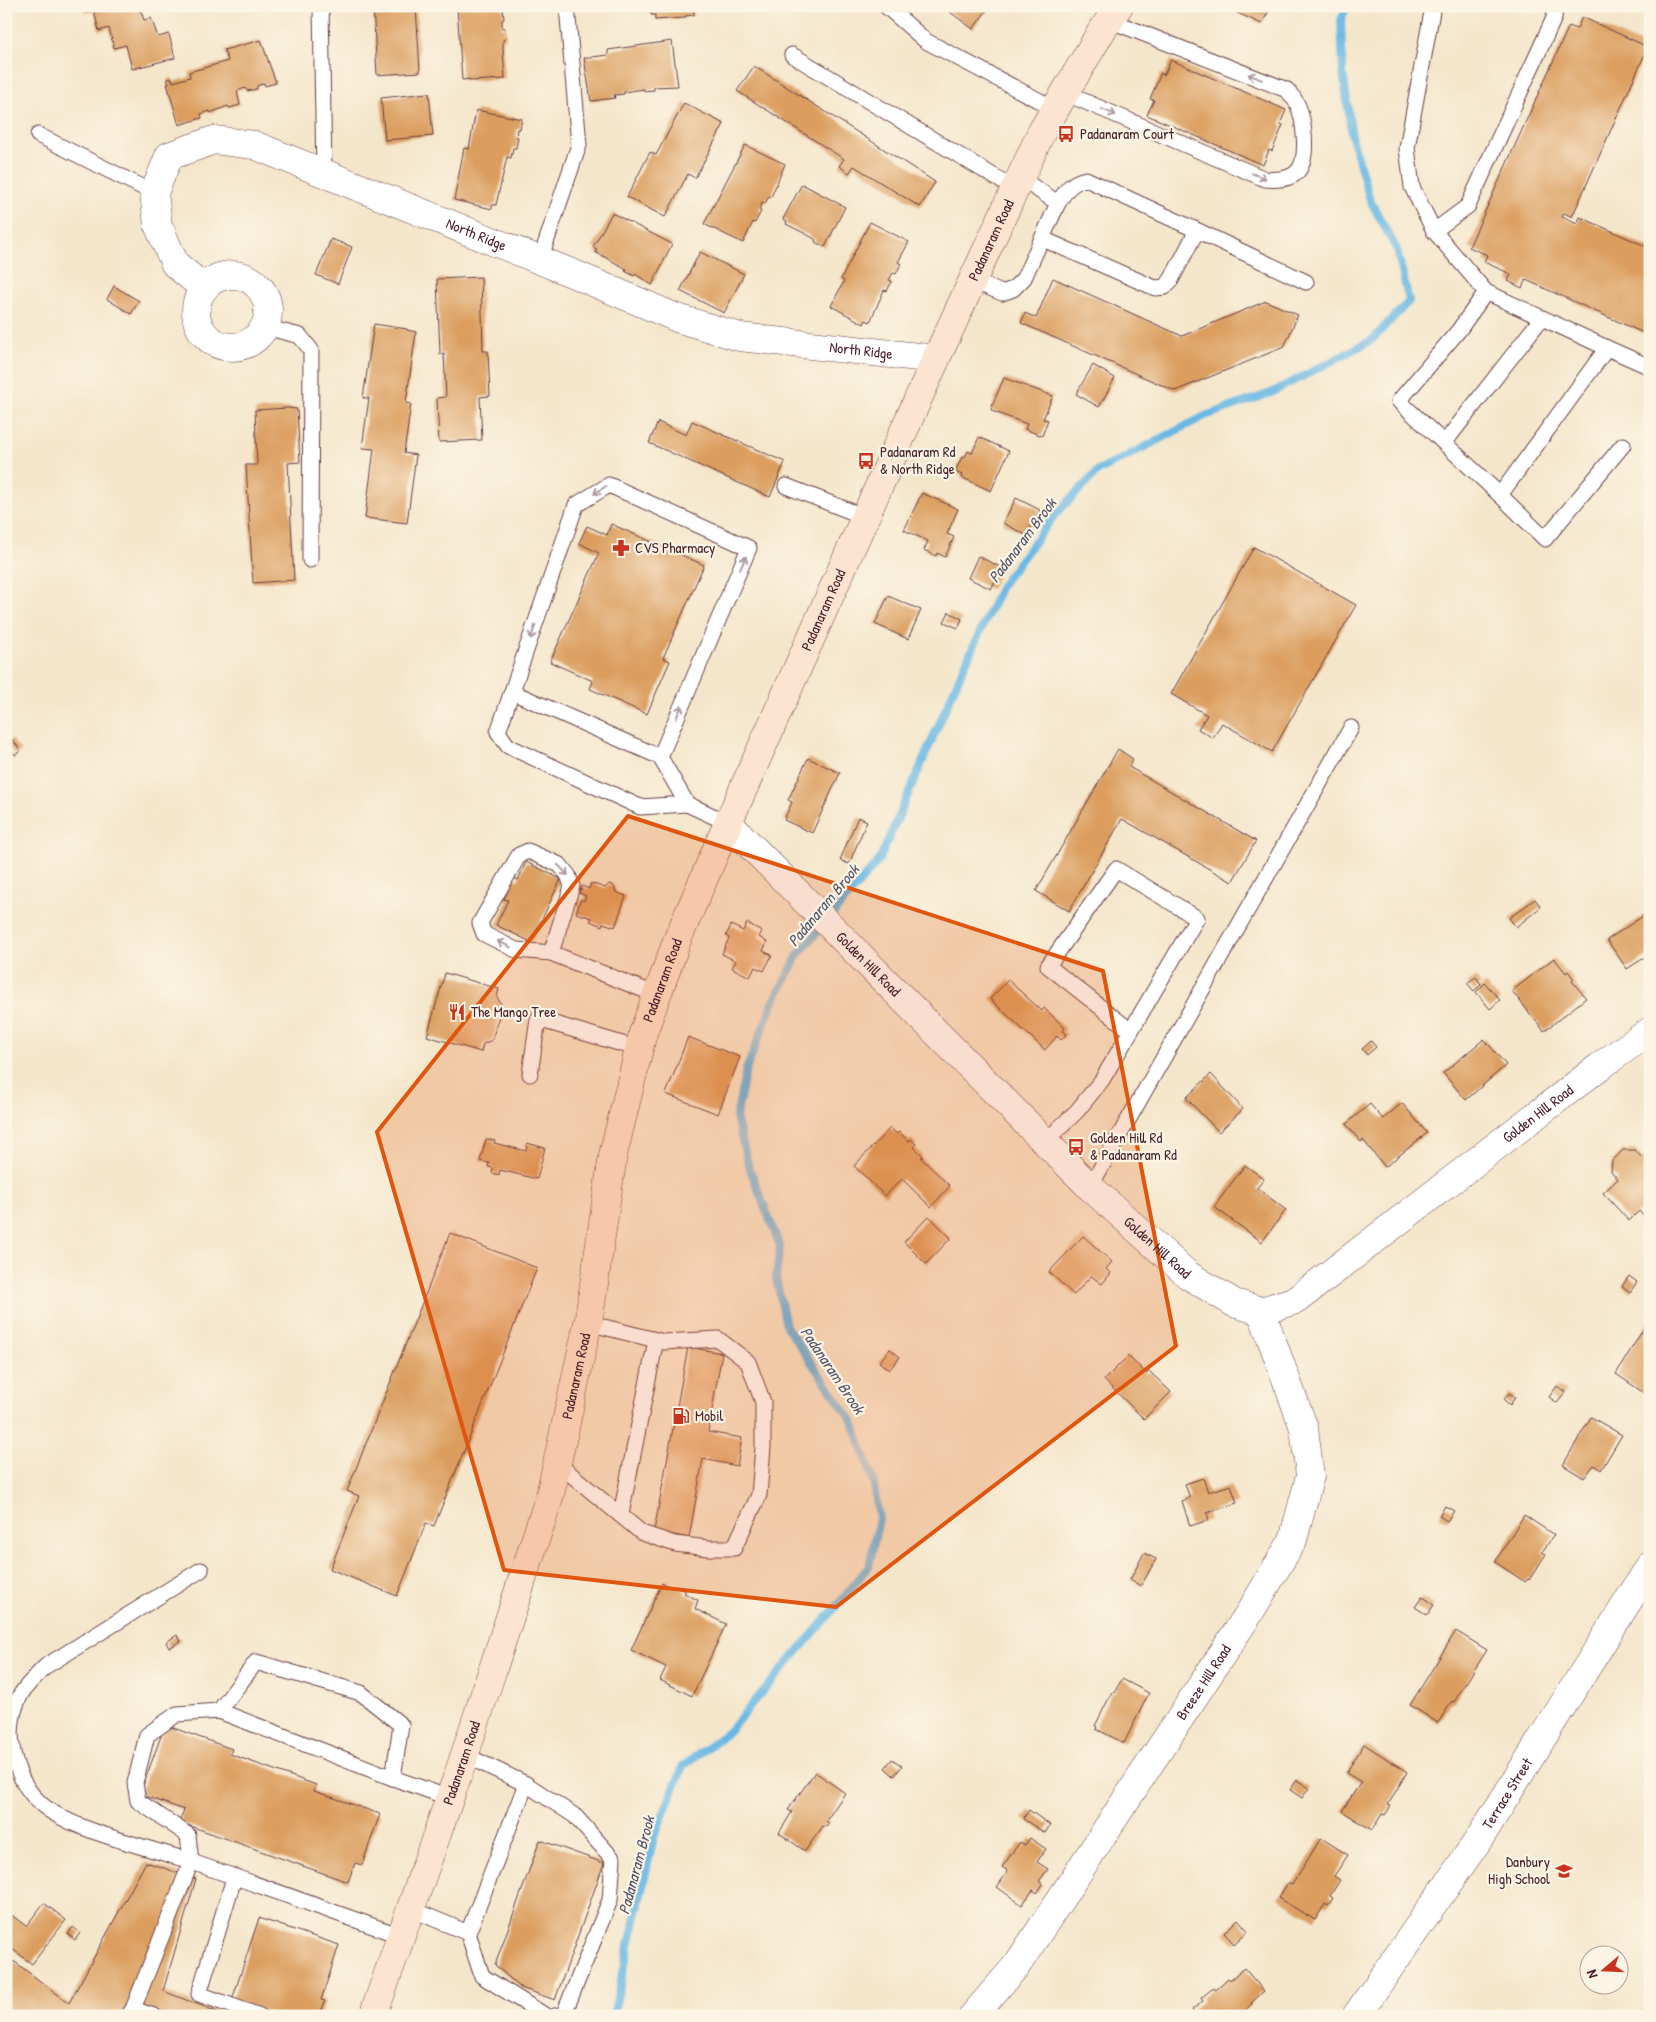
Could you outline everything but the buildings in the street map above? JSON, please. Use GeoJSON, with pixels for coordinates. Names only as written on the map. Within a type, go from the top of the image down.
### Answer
{"type":"FeatureCollection","features":[{"type":"Feature","properties":{"kind":"main road","name":"Padanaram Road"},"geometry":{"type":"LineString","coordinates":[[373,2016],[465,1755],[550,1495],[588,1322],[613,1155],[639,1049],[678,938],[936,359],[1041,133],[1114,13]]}},
{"type":"Feature","properties":{"kind":"street","name":"North Ridge"},"geometry":{"type":"LineString","coordinates":[[204,288],[175,264],[158,225],[154,192],[169,156],[214,140],[254,145],[540,260],[677,318],[740,337],[936,359]]}},
{"type":"Feature","properties":{"kind":"street"},"geometry":{"type":"LineString","coordinates":[[226,275],[240,275],[252,280],[261,289],[267,301],[268,314],[265,327],[257,338],[245,345],[232,347],[219,345],[207,338],[199,326],[196,314],[198,300],[204,288],[214,279],[226,275]]}},
{"type":"Feature","properties":{"kind":"street","name":"Golden Hill Road"},"geometry":{"type":"LineString","coordinates":[[728,823],[1090,1187],[1188,1275],[1234,1303],[1262,1311],[1296,1300],[1599,1066],[1650,1032]]}},
{"type":"Feature","properties":{"kind":"street","name":"Breeze Hill Road"},"geometry":{"type":"LineString","coordinates":[[973,2016],[1017,1965],[1250,1612],[1293,1540],[1310,1476],[1304,1428],[1262,1311]]}},
{"type":"Feature","properties":{"kind":"street","name":"Terrace Street"},"geometry":{"type":"LineString","coordinates":[[1356,2016],[1479,1839],[1650,1566]]}},
{"type":"Feature","properties":{"kind":"lane"},"geometry":{"type":"LineString","coordinates":[[321,6],[324,173]]}},
{"type":"Feature","properties":{"kind":"lane"},"geometry":{"type":"LineString","coordinates":[[540,260],[578,145],[567,6]]}},
{"type":"Feature","properties":{"kind":"lane"},"geometry":{"type":"LineString","coordinates":[[886,6],[926,41],[1060,101],[1265,179],[1277,180],[1290,177],[1299,170],[1303,156],[1305,129],[1298,104],[1287,90],[1114,13]]}},
{"type":"Feature","properties":{"kind":"lane"},"geometry":{"type":"LineString","coordinates":[[1433,6],[1407,148],[1412,187],[1434,231],[1486,292],[1541,319],[1650,367]]}},
{"type":"Feature","properties":{"kind":"lane"},"geometry":{"type":"LineString","coordinates":[[1434,231],[1468,206],[1554,18],[1555,6]]}},
{"type":"Feature","properties":{"kind":"lane"},"geometry":{"type":"LineString","coordinates":[[792,56],[1018,184],[1058,202]]}},
{"type":"Feature","properties":{"kind":"lane"},"geometry":{"type":"LineString","coordinates":[[38,135],[154,192]]}},
{"type":"Feature","properties":{"kind":"lane"},"geometry":{"type":"LineString","coordinates":[[972,281],[1002,293],[1013,289],[1024,278],[1058,202],[1065,191],[1075,182],[1086,180],[1306,282]]}},
{"type":"Feature","properties":{"kind":"lane"},"geometry":{"type":"LineString","coordinates":[[1043,239],[1155,288],[1165,287],[1171,280],[1194,236],[1194,230]]}},
{"type":"Feature","properties":{"kind":"lane"},"geometry":{"type":"LineString","coordinates":[[1486,292],[1459,330],[1399,401],[1545,539],[1623,445]]}},
{"type":"Feature","properties":{"kind":"lane"},"geometry":{"type":"LineString","coordinates":[[1444,442],[1541,319]]}},
{"type":"Feature","properties":{"kind":"lane"},"geometry":{"type":"LineString","coordinates":[[265,327],[300,336],[311,350],[310,560]]}},
{"type":"Feature","properties":{"kind":"lane"},"geometry":{"type":"LineString","coordinates":[[1500,495],[1607,348]]}},
{"type":"Feature","properties":{"kind":"lane"},"geometry":{"type":"LineString","coordinates":[[660,757],[749,548],[609,485],[576,505],[498,732],[508,746],[640,808],[687,804],[728,823]]}},
{"type":"Feature","properties":{"kind":"lane"},"geometry":{"type":"LineString","coordinates":[[786,486],[865,517]]}},
{"type":"Feature","properties":{"kind":"lane"},"geometry":{"type":"LineString","coordinates":[[512,692],[660,757],[687,804]]}},
{"type":"Feature","properties":{"kind":"lane"},"geometry":{"type":"LineString","coordinates":[[1090,1187],[1351,728]]}},
{"type":"Feature","properties":{"kind":"lane"},"geometry":{"type":"LineString","coordinates":[[551,953],[572,886],[568,874],[560,865],[528,851],[519,855],[480,923],[484,934],[516,950],[551,953],[657,995]]}},
{"type":"Feature","properties":{"kind":"lane"},"geometry":{"type":"LineString","coordinates":[[1045,1142],[1077,1111],[1102,1080],[1131,1031],[1197,918],[1116,869],[1048,966],[1131,1031]]}},
{"type":"Feature","properties":{"kind":"lane"},"geometry":{"type":"LineString","coordinates":[[530,1074],[538,1019],[639,1049]]}},
{"type":"Feature","properties":{"kind":"lane"},"geometry":{"type":"LineString","coordinates":[[557,1462],[642,1532],[675,1544],[708,1548],[734,1548],[759,1495],[763,1447],[763,1402],[748,1362],[718,1339],[664,1342],[588,1322]]}},
{"type":"Feature","properties":{"kind":"lane"},"geometry":{"type":"LineString","coordinates":[[620,1514],[656,1340]]}},
{"type":"Feature","properties":{"kind":"lane"},"geometry":{"type":"LineString","coordinates":[[202,1570],[46,1666],[21,1695],[13,1718],[12,1740],[20,1776],[29,1792],[41,1804],[56,1814],[95,1831],[191,1862],[401,1936]]}},
{"type":"Feature","properties":{"kind":"lane"},"geometry":{"type":"LineString","coordinates":[[219,1711],[256,1662],[361,1693],[401,1725],[393,1778]]}},
{"type":"Feature","properties":{"kind":"lane"},"geometry":{"type":"LineString","coordinates":[[154,2016],[131,2012],[191,1862],[188,1835],[138,1801],[135,1782],[147,1734],[177,1714],[219,1711],[450,1798]]}},
{"type":"Feature","properties":{"kind":"lane"},"geometry":{"type":"LineString","coordinates":[[465,1755],[526,1784],[575,1816],[613,1859],[610,1900],[564,2014],[555,2016]]}},
{"type":"Feature","properties":{"kind":"lane"},"geometry":{"type":"LineString","coordinates":[[526,1784],[468,1933],[482,1976],[546,2016]]}},
{"type":"Feature","properties":{"kind":"lane"},"geometry":{"type":"LineString","coordinates":[[234,1878],[199,1994],[260,2016]]}},
{"type":"Feature","properties":{"kind":"lane"},"geometry":{"type":"LineString","coordinates":[[411,1909],[468,1933]]}},
{"type":"Feature","properties":{"kind":"highlighted area"},"geometry":{"type":"Polygon","coordinates":[[[628,816],[1103,971],[1176,1346],[836,1607],[504,1570],[377,1132],[628,816]]]}},
{"type":"Feature","properties":{"kind":"waterway","name":"Padanaram Brook"},"geometry":{"type":"LineString","coordinates":[[613,2016],[654,1837],[683,1766],[728,1732],[869,1566],[879,1519],[873,1479],[853,1422],[786,1326],[776,1278],[780,1246],[749,1167],[736,1117],[746,1070],[773,1003],[798,955],[880,859],[1001,586],[1054,516],[1098,471],[1205,416],[1271,393],[1372,340],[1409,301],[1397,250],[1370,200],[1352,137],[1343,73],[1341,20],[1347,6]]}},
{"type":"Feature","properties":{"kind":"place","name":"Padanaram Court"},"geometry":{"type":"Point","coordinates":[1066,134]}},
{"type":"Feature","properties":{"kind":"place","name":"Padanaram Rd & North Ridge"},"geometry":{"type":"Point","coordinates":[866,461]}},
{"type":"Feature","properties":{"kind":"place","name":"CVS Pharmacy"},"geometry":{"type":"Point","coordinates":[621,548]}},
{"type":"Feature","properties":{"kind":"place","name":"The Mango Tree"},"geometry":{"type":"Point","coordinates":[457,1012]}},
{"type":"Feature","properties":{"kind":"place","name":"Golden Hill Rd & Padanaram Rd"},"geometry":{"type":"Point","coordinates":[1076,1147]}},
{"type":"Feature","properties":{"kind":"place","name":"Mobil"},"geometry":{"type":"Point","coordinates":[681,1416]}},
{"type":"Feature","properties":{"kind":"place","name":"Danbury High School"},"geometry":{"type":"Point","coordinates":[1564,1871]}}]}
